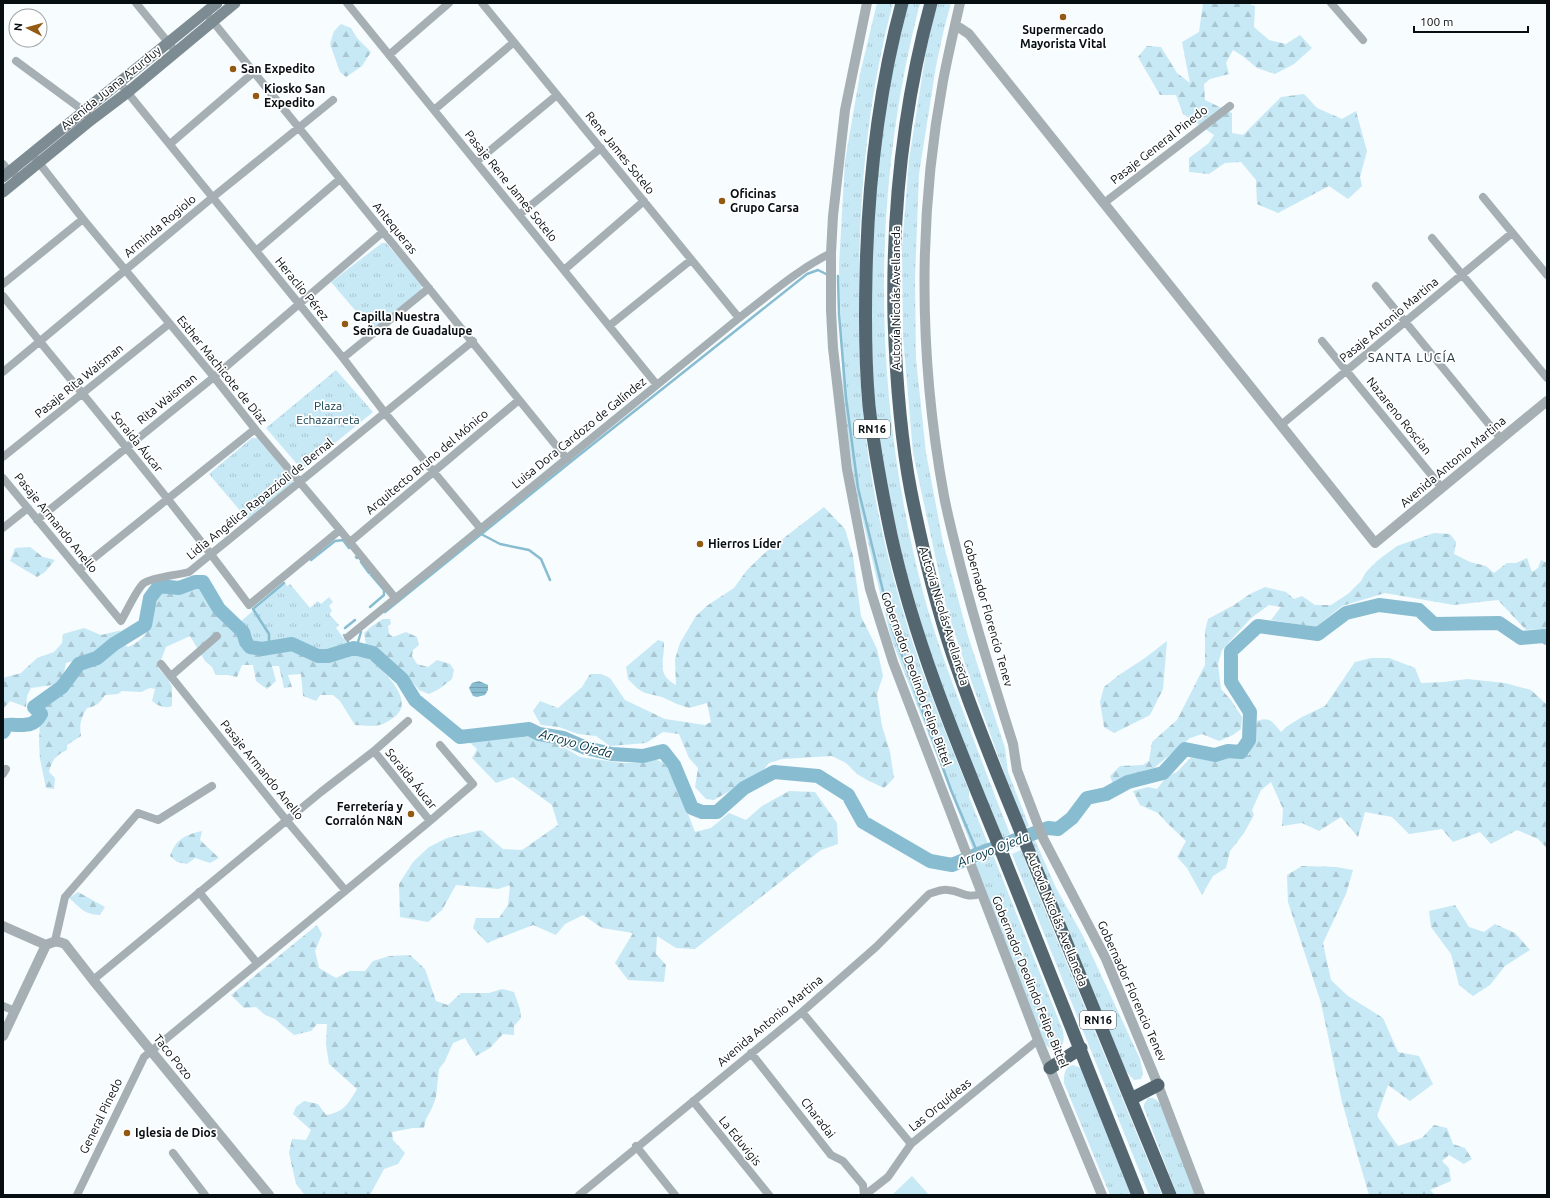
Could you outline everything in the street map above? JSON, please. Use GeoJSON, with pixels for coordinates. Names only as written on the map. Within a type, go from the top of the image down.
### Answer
{"type":"FeatureCollection","features":[{"type":"Feature","properties":{"kind":"highway","name":"RN16"},"geometry":{"type":"LineString","coordinates":[[902,3],[890,49],[880,103],[873,155],[868,212],[865,312],[866,359],[870,412],[876,459],[891,536],[916,631],[946,715],[1081,1048],[1138,1195]]}},
{"type":"Feature","properties":{"kind":"highway","name":"Autovía Nicolás Avellaneda"},"geometry":{"type":"LineString","coordinates":[[931,3],[921,40],[913,79],[903,142],[897,199],[894,302],[896,381],[905,460],[916,517],[937,600],[960,674],[1026,846],[1170,1195]]}},
{"type":"Feature","properties":{"kind":"highway"},"geometry":{"type":"LineString","coordinates":[[1050,1068],[1081,1048]]}},
{"type":"Feature","properties":{"kind":"highway"},"geometry":{"type":"LineString","coordinates":[[1131,1098],[1158,1086]]}},
{"type":"Feature","properties":{"kind":"main road","name":"Avenida Juana Azurduy"},"geometry":{"type":"LineString","coordinates":[[5,170],[31,154],[167,42],[217,3]]}},
{"type":"Feature","properties":{"kind":"main road","name":"Avenida Juana Azurduy"},"geometry":{"type":"LineString","coordinates":[[3,192],[91,120],[128,92],[213,21],[231,4]]}},
{"type":"Feature","properties":{"kind":"street"},"geometry":{"type":"LineString","coordinates":[[136,3],[176,52]]}},
{"type":"Feature","properties":{"kind":"street","name":"Pasaje Rene James Sotelo"},"geometry":{"type":"LineString","coordinates":[[347,3],[657,385]]}},
{"type":"Feature","properties":{"kind":"street"},"geometry":{"type":"LineString","coordinates":[[389,55],[449,3]]}},
{"type":"Feature","properties":{"kind":"street","name":"Rene James Sotelo"},"geometry":{"type":"LineString","coordinates":[[482,3],[739,318]]}},
{"type":"Feature","properties":{"kind":"street","name":"Gobernador Deolindo Felipe Bittel"},"geometry":{"type":"LineString","coordinates":[[867,3],[845,110],[833,216],[831,253],[831,310],[833,348],[842,437],[870,589],[898,676],[981,894],[1038,1040],[1102,1195]]}},
{"type":"Feature","properties":{"kind":"street","name":"Gobernador Florencio Tenev"},"geometry":{"type":"LineString","coordinates":[[960,3],[943,81],[928,194],[925,268],[926,346],[931,410],[944,497],[966,590],[1013,744],[1017,770],[1043,838],[1106,959],[1158,1086],[1200,1195]]}},
{"type":"Feature","properties":{"kind":"street"},"geometry":{"type":"LineString","coordinates":[[1331,3],[1363,40]]}},
{"type":"Feature","properties":{"kind":"street","name":"Antequeras"},"geometry":{"type":"LineString","coordinates":[[206,12],[473,341],[566,459]]}},
{"type":"Feature","properties":{"kind":"street"},"geometry":{"type":"LineString","coordinates":[[955,27],[960,28],[969,34],[1281,425]]}},
{"type":"Feature","properties":{"kind":"street"},"geometry":{"type":"LineString","coordinates":[[434,110],[514,42]]}},
{"type":"Feature","properties":{"kind":"street"},"geometry":{"type":"LineString","coordinates":[[16,61],[84,111],[91,120]]}},
{"type":"Feature","properties":{"kind":"street"},"geometry":{"type":"LineString","coordinates":[[170,144],[254,72]]}},
{"type":"Feature","properties":{"kind":"street","name":"Heraclio Pérez"},"geometry":{"type":"LineString","coordinates":[[120,82],[343,358],[385,413],[481,529]]}},
{"type":"Feature","properties":{"kind":"street"},"geometry":{"type":"LineString","coordinates":[[476,162],[557,95]]}},
{"type":"Feature","properties":{"kind":"street","name":"Arminda Rogiolo"},"geometry":{"type":"LineString","coordinates":[[3,372],[213,197],[333,100]]}},
{"type":"Feature","properties":{"kind":"street","name":"Pasaje General Pinedo"},"geometry":{"type":"LineString","coordinates":[[1104,203],[1230,106]]}},
{"type":"Feature","properties":{"kind":"street"},"geometry":{"type":"LineString","coordinates":[[519,215],[601,148]]}},
{"type":"Feature","properties":{"kind":"street","name":"Esther Machicote de Díaz"},"geometry":{"type":"LineString","coordinates":[[31,154],[255,429],[396,599]]}},
{"type":"Feature","properties":{"kind":"street"},"geometry":{"type":"LineString","coordinates":[[5,170],[20,178]]}},
{"type":"Feature","properties":{"kind":"street"},"geometry":{"type":"LineString","coordinates":[[256,251],[340,179]]}},
{"type":"Feature","properties":{"kind":"street"},"geometry":{"type":"LineString","coordinates":[[1483,197],[1547,275]]}},
{"type":"Feature","properties":{"kind":"street"},"geometry":{"type":"LineString","coordinates":[[564,270],[644,201]]}},
{"type":"Feature","properties":{"kind":"street"},"geometry":{"type":"LineString","coordinates":[[3,284],[83,219]]}},
{"type":"Feature","properties":{"kind":"street","name":"Rita Waisman"},"geometry":{"type":"LineString","coordinates":[[37,520],[214,377],[383,232]]}},
{"type":"Feature","properties":{"kind":"street","name":"Pasaje Antonio Martina"},"geometry":{"type":"LineString","coordinates":[[1281,425],[1512,233]]}},
{"type":"Feature","properties":{"kind":"street"},"geometry":{"type":"LineString","coordinates":[[1432,238],[1547,378]]}},
{"type":"Feature","properties":{"kind":"street","name":"Luisa Dora Cardozo de Galíndez"},"geometry":{"type":"LineString","coordinates":[[348,637],[739,318],[800,270],[831,253]]}},
{"type":"Feature","properties":{"kind":"street"},"geometry":{"type":"LineString","coordinates":[[609,326],[691,260]]}},
{"type":"Feature","properties":{"kind":"street"},"geometry":{"type":"LineString","coordinates":[[1376,286],[1501,439]]}},
{"type":"Feature","properties":{"kind":"street"},"geometry":{"type":"LineString","coordinates":[[343,358],[429,288]]}},
{"type":"Feature","properties":{"kind":"street","name":"Soraida Áucar"},"geometry":{"type":"LineString","coordinates":[[3,296],[126,447],[211,554],[249,605],[340,530]]}},
{"type":"Feature","properties":{"kind":"street","name":"Pasaje Rita Waisman"},"geometry":{"type":"LineString","coordinates":[[3,457],[169,324]]}},
{"type":"Feature","properties":{"kind":"street","name":"Lidia Angélica Rapazzioli de Bernal"},"geometry":{"type":"LineString","coordinates":[[122,621],[144,583],[189,572],[473,341]]}},
{"type":"Feature","properties":{"kind":"street","name":"Nazareno Roscian"},"geometry":{"type":"LineString","coordinates":[[1322,341],[1442,488]]}},
{"type":"Feature","properties":{"kind":"street","name":"Arquitecto Bruno del Mónico"},"geometry":{"type":"LineString","coordinates":[[350,542],[519,400]]}},
{"type":"Feature","properties":{"kind":"street","name":"Avenida Antonio Martina"},"geometry":{"type":"LineString","coordinates":[[1281,425],[1375,543],[1547,401]]}},
{"type":"Feature","properties":{"kind":"street"},"geometry":{"type":"LineString","coordinates":[[79,570],[255,429]]}},
{"type":"Feature","properties":{"kind":"street","name":"Pasaje Armando Anello"},"geometry":{"type":"LineString","coordinates":[[3,478],[122,621]]}},
{"type":"Feature","properties":{"kind":"street"},"geometry":{"type":"LineString","coordinates":[[3,528],[28,508]]}},
{"type":"Feature","properties":{"kind":"street"},"geometry":{"type":"LineString","coordinates":[[171,676],[217,636]]}},
{"type":"Feature","properties":{"kind":"street","name":"Pasaje Armando Anello"},"geometry":{"type":"LineString","coordinates":[[161,664],[287,821],[345,890]]}},
{"type":"Feature","properties":{"kind":"street"},"geometry":{"type":"LineString","coordinates":[[93,980],[321,792],[374,751],[408,721]]}},
{"type":"Feature","properties":{"kind":"street","name":"General Pinedo"},"geometry":{"type":"LineString","coordinates":[[77,1195],[144,1056],[473,784],[440,745]]}},
{"type":"Feature","properties":{"kind":"street","name":"Soraida Áucar"},"geometry":{"type":"LineString","coordinates":[[374,751],[430,821]]}},
{"type":"Feature","properties":{"kind":"street"},"geometry":{"type":"LineString","coordinates":[[3,1036],[50,943],[65,897],[138,813],[158,820],[212,786]]}},
{"type":"Feature","properties":{"kind":"street","name":"Avenida Antonio Martina"},"geometry":{"type":"LineString","coordinates":[[579,1195],[636,1146],[802,1012],[876,947],[929,894],[936,891],[948,890],[972,896],[981,894]]}},
{"type":"Feature","properties":{"kind":"street"},"geometry":{"type":"LineString","coordinates":[[199,892],[257,963]]}},
{"type":"Feature","properties":{"kind":"street","name":"Taco Pozo"},"geometry":{"type":"LineString","coordinates":[[3,926],[50,943],[59,941],[65,944],[269,1195]]}},
{"type":"Feature","properties":{"kind":"street"},"geometry":{"type":"LineString","coordinates":[[3,1006],[15,1011]]}},
{"type":"Feature","properties":{"kind":"street"},"geometry":{"type":"LineString","coordinates":[[802,1012],[911,1144]]}},
{"type":"Feature","properties":{"kind":"street","name":"Las Orquídeas"},"geometry":{"type":"LineString","coordinates":[[864,1195],[888,1177],[911,1144],[1038,1040]]}},
{"type":"Feature","properties":{"kind":"street","name":"Charadai"},"geometry":{"type":"LineString","coordinates":[[752,1053],[831,1156],[843,1161],[863,1186],[864,1195]]}},
{"type":"Feature","properties":{"kind":"street","name":"La Eduvigis"},"geometry":{"type":"LineString","coordinates":[[693,1101],[769,1195]]}},
{"type":"Feature","properties":{"kind":"street"},"geometry":{"type":"LineString","coordinates":[[636,1146],[675,1195]]}},
{"type":"Feature","properties":{"kind":"street"},"geometry":{"type":"LineString","coordinates":[[173,1153],[205,1195]]}},
{"type":"Feature","properties":{"kind":"green space"},"geometry":{"type":"Polygon","coordinates":[[[877,3],[893,3],[872,104],[867,138],[861,207],[859,339],[862,401],[872,480],[882,532],[902,608],[925,678],[988,844],[982,842],[976,845],[973,850],[891,638],[855,488],[843,398],[839,266],[845,161],[860,74],[877,3]]]}},
{"type":"Feature","properties":{"kind":"green space"},"geometry":{"type":"Polygon","coordinates":[[[907,3],[920,3],[904,76],[892,149],[886,223],[884,298],[887,372],[894,446],[906,519],[927,608],[953,684],[1010,834],[998,839],[929,651],[902,556],[883,465],[875,409],[870,305],[877,158],[895,52],[907,3]]]}},
{"type":"Feature","properties":{"kind":"green space"},"geometry":{"type":"Polygon","coordinates":[[[938,3],[951,3],[936,66],[919,174],[915,278],[916,359],[926,453],[943,542],[968,636],[1005,748],[1008,772],[1029,826],[1024,828],[964,661],[946,606],[913,453],[903,336],[902,248],[909,160],[926,52],[932,20],[938,3]]]}},
{"type":"Feature","properties":{"kind":"green space"},"geometry":{"type":"Polygon","coordinates":[[[1203,3],[1246,3],[1255,6],[1254,27],[1269,40],[1286,44],[1300,35],[1312,48],[1294,64],[1275,74],[1257,68],[1233,50],[1226,63],[1229,74],[1210,79],[1204,84],[1205,100],[1232,113],[1232,133],[1243,135],[1281,97],[1304,94],[1317,108],[1342,119],[1356,111],[1367,151],[1360,177],[1362,186],[1348,199],[1329,186],[1278,213],[1257,204],[1256,180],[1241,162],[1225,163],[1209,174],[1189,172],[1189,158],[1209,143],[1214,135],[1183,114],[1176,95],[1160,95],[1138,57],[1147,46],[1161,47],[1177,73],[1190,83],[1182,42],[1199,32],[1203,3]]]}},
{"type":"Feature","properties":{"kind":"green space"},"geometry":{"type":"Polygon","coordinates":[[[341,24],[351,28],[357,38],[371,52],[362,66],[346,77],[340,72],[330,44],[334,31],[341,24]]]}},
{"type":"Feature","properties":{"kind":"green space"},"geometry":{"type":"Polygon","coordinates":[[[382,243],[386,243],[422,285],[421,290],[372,330],[331,282],[382,243]]]}},
{"type":"Feature","properties":{"kind":"green space","name":"Plaza Echazarreta"},"geometry":{"type":"Polygon","coordinates":[[[336,370],[373,412],[302,470],[266,428],[336,370]]]}},
{"type":"Feature","properties":{"kind":"green space"},"geometry":{"type":"Polygon","coordinates":[[[252,438],[258,438],[293,480],[293,485],[248,520],[209,474],[252,438]]]}},
{"type":"Feature","properties":{"kind":"green space"},"geometry":{"type":"Polygon","coordinates":[[[824,507],[845,529],[853,556],[861,616],[877,649],[883,676],[877,694],[882,726],[890,752],[894,778],[884,788],[857,774],[846,763],[832,756],[782,759],[769,763],[761,773],[714,800],[706,799],[695,787],[698,768],[689,758],[679,734],[663,732],[646,743],[610,746],[596,736],[578,734],[559,727],[541,725],[533,711],[540,701],[558,708],[582,687],[590,674],[601,674],[610,678],[625,700],[665,719],[705,725],[711,722],[707,703],[689,708],[662,697],[645,693],[638,689],[628,679],[626,667],[658,640],[664,642],[663,671],[669,681],[676,685],[675,659],[680,643],[696,616],[708,605],[734,588],[747,570],[767,551],[824,507]]]}},
{"type":"Feature","properties":{"kind":"green space"},"geometry":{"type":"Polygon","coordinates":[[[1434,533],[1450,534],[1456,542],[1454,554],[1470,562],[1486,566],[1494,573],[1507,563],[1516,563],[1527,558],[1532,572],[1538,568],[1541,560],[1547,563],[1547,631],[1542,629],[1526,630],[1498,600],[1454,605],[1385,593],[1342,606],[1316,627],[1271,620],[1281,607],[1269,605],[1251,618],[1222,650],[1218,664],[1221,689],[1231,700],[1242,717],[1241,729],[1233,735],[1219,741],[1202,734],[1190,738],[1154,768],[1113,784],[1110,776],[1120,766],[1143,765],[1149,761],[1152,742],[1177,720],[1205,665],[1205,631],[1208,619],[1234,605],[1250,594],[1265,587],[1286,592],[1294,599],[1302,596],[1315,605],[1331,605],[1348,594],[1377,561],[1397,546],[1434,533]]]}},
{"type":"Feature","properties":{"kind":"green space"},"geometry":{"type":"Polygon","coordinates":[[[30,547],[43,557],[55,560],[45,572],[37,577],[10,561],[15,548],[30,547]]]}},
{"type":"Feature","properties":{"kind":"green space"},"geometry":{"type":"Polygon","coordinates":[[[202,583],[205,586],[211,600],[220,612],[242,633],[244,642],[251,651],[268,651],[285,646],[295,647],[318,658],[332,661],[344,655],[359,652],[384,672],[399,691],[402,701],[400,710],[393,718],[381,725],[355,725],[340,701],[333,695],[320,695],[316,701],[303,696],[301,674],[288,675],[292,687],[284,688],[279,666],[272,666],[276,681],[267,689],[256,681],[253,665],[242,665],[237,677],[216,675],[212,667],[205,661],[190,636],[166,647],[158,668],[168,679],[172,687],[172,706],[162,706],[152,701],[155,689],[150,688],[141,692],[122,691],[118,694],[105,695],[98,704],[87,708],[81,721],[81,736],[67,745],[67,750],[57,756],[53,761],[49,772],[55,778],[54,789],[46,788],[40,759],[39,742],[40,721],[44,713],[42,704],[45,701],[63,694],[80,669],[99,659],[124,641],[125,645],[128,647],[142,638],[147,632],[151,620],[154,597],[161,591],[176,592],[202,583]]]}},
{"type":"Feature","properties":{"kind":"green space"},"geometry":{"type":"Polygon","coordinates":[[[285,583],[287,586],[290,584],[291,585],[310,608],[318,601],[321,604],[329,597],[333,602],[329,606],[332,611],[329,614],[339,625],[336,628],[349,646],[333,652],[315,651],[292,640],[251,645],[240,622],[285,583]]]}},
{"type":"Feature","properties":{"kind":"green space"},"geometry":{"type":"Polygon","coordinates":[[[383,619],[390,619],[391,624],[388,626],[389,634],[393,637],[406,632],[417,637],[419,645],[413,650],[412,656],[417,664],[428,667],[437,660],[450,664],[454,670],[452,679],[439,689],[429,694],[419,690],[413,683],[402,675],[381,652],[366,645],[364,633],[383,619]]]}},
{"type":"Feature","properties":{"kind":"green space"},"geometry":{"type":"Polygon","coordinates":[[[84,628],[101,635],[122,630],[89,656],[66,663],[62,682],[31,688],[27,696],[26,707],[10,701],[3,709],[3,678],[21,673],[37,658],[54,652],[62,643],[63,634],[84,628]]]}},
{"type":"Feature","properties":{"kind":"green space"},"geometry":{"type":"Polygon","coordinates":[[[1167,641],[1163,689],[1150,715],[1114,733],[1104,727],[1100,702],[1104,687],[1167,641]]]}},
{"type":"Feature","properties":{"kind":"green space"},"geometry":{"type":"Polygon","coordinates":[[[1371,658],[1389,658],[1415,668],[1421,683],[1467,679],[1505,683],[1531,690],[1547,705],[1547,848],[1538,839],[1517,830],[1491,844],[1480,832],[1453,842],[1442,829],[1409,834],[1392,817],[1365,812],[1358,837],[1341,817],[1319,831],[1302,823],[1282,826],[1283,809],[1271,782],[1261,790],[1252,810],[1254,815],[1244,833],[1230,851],[1226,868],[1213,876],[1202,895],[1187,868],[1177,857],[1186,841],[1158,813],[1140,805],[1133,791],[1148,787],[1157,789],[1167,776],[1177,772],[1194,754],[1213,760],[1249,755],[1257,721],[1266,719],[1269,720],[1274,723],[1281,732],[1302,717],[1325,706],[1355,662],[1371,658]]]}},
{"type":"Feature","properties":{"kind":"green space"},"geometry":{"type":"Polygon","coordinates":[[[492,736],[533,736],[538,741],[560,745],[580,757],[622,763],[636,763],[654,759],[662,762],[667,767],[680,793],[695,832],[711,828],[729,813],[746,820],[762,806],[789,791],[815,792],[837,823],[838,844],[821,850],[695,949],[676,948],[657,936],[656,954],[666,965],[664,982],[628,980],[615,963],[633,933],[602,928],[583,915],[565,924],[556,935],[533,925],[487,943],[473,928],[476,918],[499,918],[508,905],[510,885],[498,889],[456,885],[442,910],[428,922],[400,917],[399,884],[413,862],[429,847],[447,838],[481,830],[503,849],[522,850],[558,825],[552,805],[513,777],[496,783],[472,758],[477,749],[468,741],[492,736]]]}},
{"type":"Feature","properties":{"kind":"green space"},"geometry":{"type":"Polygon","coordinates":[[[202,831],[200,840],[219,858],[210,863],[195,858],[187,864],[177,862],[170,856],[172,850],[178,842],[186,836],[202,831]]]}},
{"type":"Feature","properties":{"kind":"green space"},"geometry":{"type":"Polygon","coordinates":[[[1034,838],[1056,888],[1083,936],[1140,1059],[1143,1073],[1141,1079],[1134,1080],[1126,1071],[1030,840],[1034,838]]]}},
{"type":"Feature","properties":{"kind":"green space"},"geometry":{"type":"Polygon","coordinates":[[[982,842],[988,844],[993,855],[989,862],[983,864],[978,862],[973,850],[976,845],[982,842]]]}},
{"type":"Feature","properties":{"kind":"green space"},"geometry":{"type":"Polygon","coordinates":[[[1021,850],[1162,1195],[1149,1195],[1012,854],[1021,850]]]}},
{"type":"Feature","properties":{"kind":"green space"},"geometry":{"type":"Polygon","coordinates":[[[993,855],[1063,1031],[1064,1038],[1059,1048],[1050,1048],[1043,1042],[974,865],[978,862],[983,864],[989,862],[993,855]]]}},
{"type":"Feature","properties":{"kind":"green space"},"geometry":{"type":"Polygon","coordinates":[[[1302,866],[1336,867],[1353,870],[1346,894],[1323,943],[1331,980],[1348,996],[1383,1018],[1398,1052],[1419,1056],[1433,1084],[1410,1101],[1388,1085],[1377,1116],[1398,1146],[1422,1138],[1434,1125],[1447,1128],[1453,1144],[1465,1148],[1472,1159],[1464,1164],[1449,1155],[1442,1161],[1449,1168],[1451,1181],[1430,1190],[1435,1195],[1369,1195],[1342,1102],[1321,1003],[1288,902],[1287,875],[1302,866]]]}},
{"type":"Feature","properties":{"kind":"green space"},"geometry":{"type":"Polygon","coordinates":[[[78,892],[105,907],[100,915],[86,912],[69,898],[78,892]]]}},
{"type":"Feature","properties":{"kind":"green space"},"geometry":{"type":"Polygon","coordinates":[[[1455,905],[1469,927],[1484,932],[1495,924],[1515,933],[1530,950],[1505,966],[1490,985],[1473,996],[1459,985],[1451,954],[1431,927],[1429,911],[1455,905]]]}},
{"type":"Feature","properties":{"kind":"green space"},"geometry":{"type":"Polygon","coordinates":[[[317,925],[322,934],[315,951],[319,968],[336,978],[349,971],[365,971],[373,961],[390,956],[410,955],[425,969],[436,1001],[448,1005],[461,993],[489,993],[502,989],[514,992],[520,1009],[521,1018],[514,1026],[514,1035],[503,1034],[490,1048],[476,1056],[465,1038],[453,1043],[445,1061],[439,1069],[436,1097],[426,1119],[424,1128],[413,1128],[392,1132],[393,1140],[405,1153],[398,1164],[384,1169],[370,1195],[305,1195],[296,1184],[289,1153],[292,1139],[306,1140],[311,1130],[293,1114],[296,1107],[304,1101],[318,1104],[326,1115],[332,1114],[345,1106],[357,1089],[329,1064],[326,1044],[327,1024],[317,1024],[311,1031],[294,1035],[275,1019],[265,1015],[256,1007],[244,1008],[231,995],[317,925]]]}},
{"type":"Feature","properties":{"kind":"green space"},"geometry":{"type":"Polygon","coordinates":[[[1073,1065],[1081,1068],[1084,1074],[1133,1195],[1110,1195],[1064,1083],[1064,1074],[1066,1069],[1073,1065]]]}},
{"type":"Feature","properties":{"kind":"green space"},"geometry":{"type":"Polygon","coordinates":[[[1148,1098],[1155,1099],[1161,1105],[1195,1195],[1177,1195],[1144,1108],[1144,1104],[1148,1098]]]}},
{"type":"Feature","properties":{"kind":"green space"},"geometry":{"type":"Polygon","coordinates":[[[912,1176],[929,1195],[892,1195],[912,1176]]]}},
{"type":"Feature","properties":{"kind":"shaded area"},"geometry":{"type":"Polygon","coordinates":[[[479,681],[488,685],[488,690],[485,695],[477,697],[473,696],[469,688],[472,683],[479,681]]]}},
{"type":"Feature","properties":{"kind":"waterway"},"geometry":{"type":"LineString","coordinates":[[385,612],[807,274],[818,270],[826,274]]}},
{"type":"Feature","properties":{"kind":"waterway"},"geometry":{"type":"LineString","coordinates":[[838,276],[839,314],[846,398],[858,488],[892,628],[951,790],[978,854]]}},
{"type":"Feature","properties":{"kind":"waterway"},"geometry":{"type":"LineString","coordinates":[[481,534],[500,544],[529,550],[541,559],[550,580]]}},
{"type":"Feature","properties":{"kind":"waterway"},"geometry":{"type":"LineString","coordinates":[[311,560],[335,541],[343,540],[349,548]]}},
{"type":"Feature","properties":{"kind":"waterway"},"geometry":{"type":"LineString","coordinates":[[361,562],[369,573]]}},
{"type":"Feature","properties":{"kind":"waterway"},"geometry":{"type":"LineString","coordinates":[[370,607],[384,595],[384,590],[371,575]]}},
{"type":"Feature","properties":{"kind":"waterway","name":"Arroyo Ojeda"},"geometry":{"type":"LineString","coordinates":[[3,732],[7,725],[27,725],[38,719],[41,714],[34,707],[62,687],[79,664],[97,658],[114,644],[145,625],[150,598],[159,586],[179,588],[195,582],[203,582],[219,609],[243,632],[246,642],[250,647],[262,649],[292,644],[318,656],[328,656],[354,648],[373,653],[402,679],[415,700],[460,737],[529,729],[539,734],[563,738],[586,748],[612,754],[643,756],[663,751],[674,765],[692,808],[702,812],[717,812],[744,788],[774,772],[818,776],[848,795],[863,822],[930,861],[952,865],[1048,828],[1058,829],[1072,818],[1087,798],[1106,794],[1128,782],[1163,773],[1185,749],[1215,755],[1228,751],[1241,752],[1249,740],[1250,712],[1231,682],[1231,651],[1258,626],[1318,634],[1346,613],[1379,605],[1419,610],[1434,624],[1499,623],[1521,638],[1544,636],[1547,638]]}},
{"type":"Feature","properties":{"kind":"waterway"},"geometry":{"type":"LineString","coordinates":[[269,647],[269,634],[253,609],[284,583]]}},
{"type":"Feature","properties":{"kind":"waterway"},"geometry":{"type":"LineString","coordinates":[[345,628],[355,620]]}},
{"type":"Feature","properties":{"kind":"waterway"},"geometry":{"type":"LineString","coordinates":[[361,632],[358,642],[362,650]]}},
{"type":"Feature","properties":{"kind":"waterway"},"geometry":{"type":"LineString","coordinates":[[344,635],[352,649]]}},
{"type":"Feature","properties":{"kind":"place","name":"Supermercado Mayorista Vital"},"geometry":{"type":"Point","coordinates":[1063,17]}},
{"type":"Feature","properties":{"kind":"place","name":"San Expedito"},"geometry":{"type":"Point","coordinates":[233,69]}},
{"type":"Feature","properties":{"kind":"place","name":"Kiosko San Expedito"},"geometry":{"type":"Point","coordinates":[256,96]}},
{"type":"Feature","properties":{"kind":"place","name":"Oficinas Grupo Carsa"},"geometry":{"type":"Point","coordinates":[722,201]}},
{"type":"Feature","properties":{"kind":"place","name":"Capilla Nuestra Señora de Guadalupe"},"geometry":{"type":"Point","coordinates":[345,324]}},
{"type":"Feature","properties":{"kind":"place","name":"Hierros Líder"},"geometry":{"type":"Point","coordinates":[700,544]}},
{"type":"Feature","properties":{"kind":"place","name":"Ferretería y Corralón N&N"},"geometry":{"type":"Point","coordinates":[411,814]}},
{"type":"Feature","properties":{"kind":"place","name":"Iglesia de Dios"},"geometry":{"type":"Point","coordinates":[127,1133]}},
{"type":"Feature","properties":{"kind":"district","name":"SANTA LUCÍA"},"geometry":{"type":"Point","coordinates":[1412,357]}}]}
